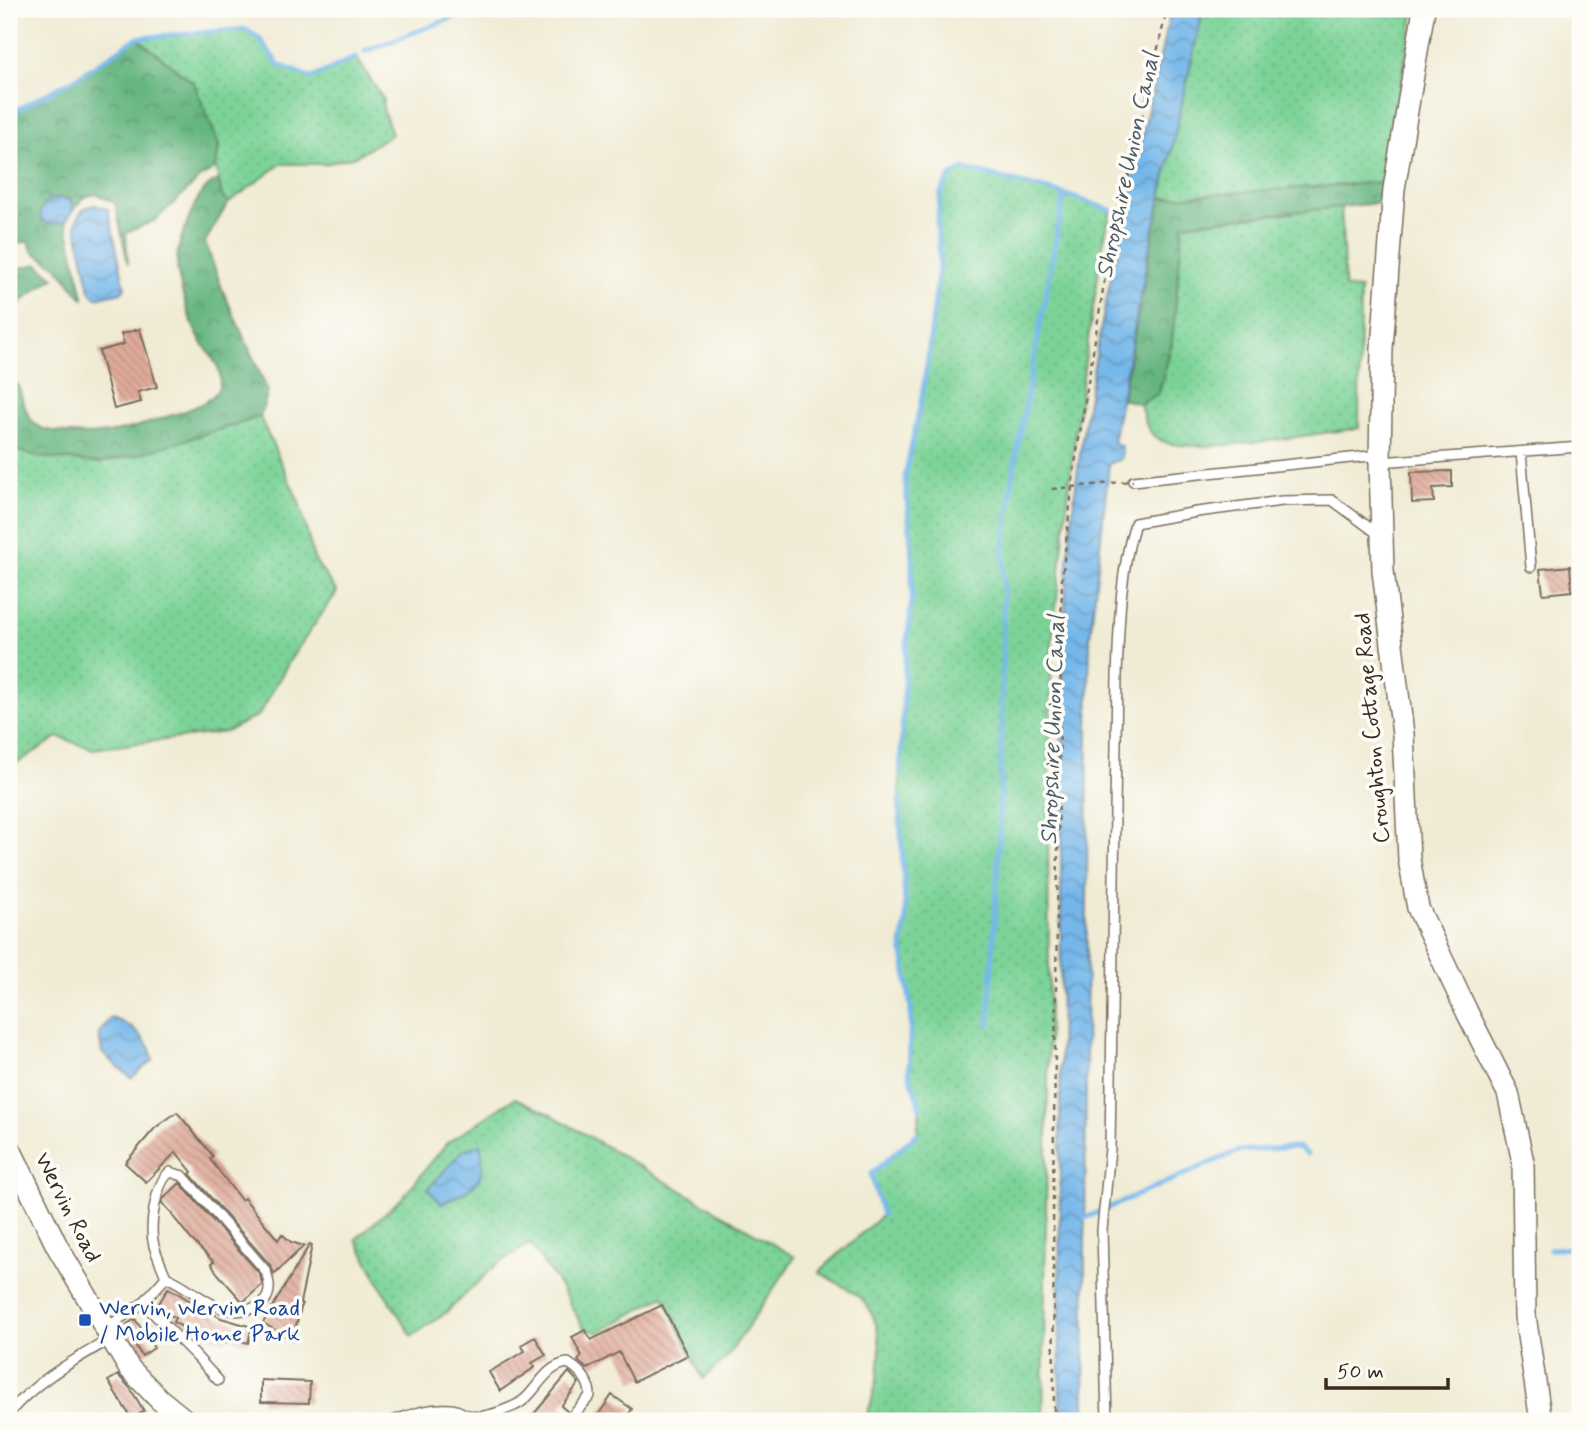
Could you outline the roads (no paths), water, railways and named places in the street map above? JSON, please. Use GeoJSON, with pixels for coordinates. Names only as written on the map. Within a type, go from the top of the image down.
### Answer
{"type":"FeatureCollection","features":[{"type":"Feature","properties":{"kind":"street","name":"Croughton Cottage Road"},"geometry":{"type":"LineString","coordinates":[[1424,9],[1394,189],[1382,348],[1380,459],[1383,571],[1403,734],[1409,859],[1419,908],[1434,945],[1508,1093],[1523,1162],[1525,1316],[1541,1421]]}},
{"type":"Feature","properties":{"kind":"street","name":"Wervin Road"},"geometry":{"type":"LineString","coordinates":[[9,1147],[57,1246],[130,1368],[159,1399],[187,1421]]}},
{"type":"Feature","properties":{"kind":"lane"},"geometry":{"type":"LineString","coordinates":[[1133,481],[1380,459],[1580,447]]}},
{"type":"Feature","properties":{"kind":"lane"},"geometry":{"type":"LineString","coordinates":[[1521,452],[1531,567]]}},
{"type":"Feature","properties":{"kind":"lane"},"geometry":{"type":"LineString","coordinates":[[1107,1421],[1102,1230],[1111,1149],[1117,676],[1120,615],[1135,523],[1282,501],[1332,500],[1382,537]]}},
{"type":"Feature","properties":{"kind":"lane"},"geometry":{"type":"LineString","coordinates":[[170,1172],[183,1176],[266,1271],[270,1284],[267,1297],[261,1306],[244,1310],[220,1309],[200,1299],[180,1282],[166,1277],[153,1243],[159,1188],[163,1178],[170,1172]]}},
{"type":"Feature","properties":{"kind":"lane"},"geometry":{"type":"LineString","coordinates":[[9,1413],[48,1376],[109,1333],[143,1303],[166,1277]]}},
{"type":"Feature","properties":{"kind":"lane"},"geometry":{"type":"LineString","coordinates":[[143,1303],[218,1380]]}},
{"type":"Feature","properties":{"kind":"lane"},"geometry":{"type":"LineString","coordinates":[[393,1421],[421,1411],[454,1409],[482,1417],[523,1401],[550,1370],[568,1363],[586,1378],[590,1387],[590,1395],[568,1421]]}},
{"type":"Feature","properties":{"kind":"lane"},"geometry":{"type":"LineString","coordinates":[[421,1411],[431,1421]]}},
{"type":"Feature","properties":{"kind":"water"},"geometry":{"type":"Polygon","coordinates":[[[1171,9],[1203,9],[1148,256],[1113,442],[1122,447],[1121,459],[1109,464],[1090,639],[1084,1421],[1060,1421],[1062,714],[1069,549],[1076,481],[1098,345],[1125,210],[1171,9]]]}},
{"type":"Feature","properties":{"kind":"water"},"geometry":{"type":"Polygon","coordinates":[[[57,198],[70,199],[73,210],[66,221],[50,224],[42,221],[40,212],[46,202],[57,198]]]}},
{"type":"Feature","properties":{"kind":"water"},"geometry":{"type":"Polygon","coordinates":[[[95,205],[108,209],[125,288],[121,292],[96,298],[90,291],[76,225],[82,211],[95,205]]]}},
{"type":"Feature","properties":{"kind":"water"},"geometry":{"type":"Polygon","coordinates":[[[111,1018],[138,1033],[151,1052],[153,1060],[131,1078],[102,1053],[99,1033],[111,1018]]]}},
{"type":"Feature","properties":{"kind":"water"},"geometry":{"type":"Polygon","coordinates":[[[480,1144],[482,1168],[476,1183],[442,1204],[428,1189],[463,1150],[480,1144]]]}},
{"type":"Feature","properties":{"kind":"waterway"},"geometry":{"type":"LineString","coordinates":[[365,51],[476,9]]}},
{"type":"Feature","properties":{"kind":"waterway"},"geometry":{"type":"LineString","coordinates":[[9,114],[73,80],[137,38],[244,29],[259,38],[279,65],[312,78],[356,57]]}},
{"type":"Feature","properties":{"kind":"waterway","name":"Shropshire Union Canal"},"geometry":{"type":"LineString","coordinates":[[900,774],[905,663],[912,597],[912,554],[905,476],[927,364],[940,260],[937,224],[941,193],[951,175],[965,169],[1064,194],[1111,210]]}},
{"type":"Feature","properties":{"kind":"waterway"},"geometry":{"type":"LineString","coordinates":[[989,1025],[1000,821],[1004,546],[1014,468],[1064,194]]}},
{"type":"Feature","properties":{"kind":"waterway"},"geometry":{"type":"LineString","coordinates":[[899,799],[906,921],[902,944],[911,1009],[909,1072],[920,1108]]}},
{"type":"Feature","properties":{"kind":"waterway"},"geometry":{"type":"LineString","coordinates":[[882,1215],[871,1174],[917,1134]]}},
{"type":"Feature","properties":{"kind":"waterway"},"geometry":{"type":"LineString","coordinates":[[1085,1218],[1238,1151],[1298,1147],[1307,1154]]}},
{"type":"Feature","properties":{"kind":"waterway"},"geometry":{"type":"LineString","coordinates":[[1550,1249],[1580,1248]]}},
{"type":"Feature","properties":{"kind":"place","name":"Wervin, Wervin Road / Mobile Home Park"},"geometry":{"type":"Point","coordinates":[85,1320]}}]}
